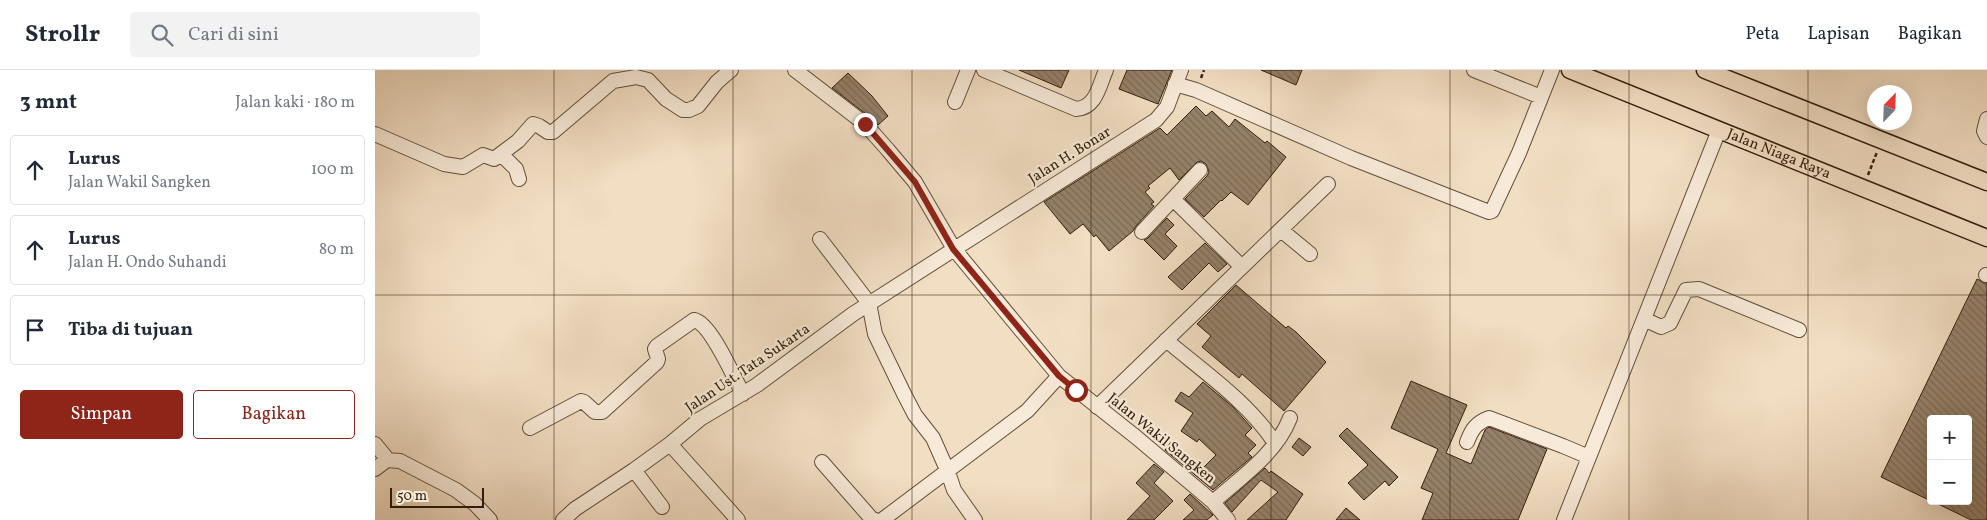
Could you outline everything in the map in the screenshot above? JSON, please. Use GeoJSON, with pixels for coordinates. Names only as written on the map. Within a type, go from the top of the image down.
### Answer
{"type":"FeatureCollection","features":[{"type":"Feature","properties":{"kind":"main road","name":"Jalan Niaga Raya"},"geometry":{"type":"LineString","coordinates":[[1571,70],[1987,238]]}},
{"type":"Feature","properties":{"kind":"main road"},"geometry":{"type":"LineString","coordinates":[[1705,70],[1987,182]]}},
{"type":"Feature","properties":{"kind":"street"},"geometry":{"type":"LineString","coordinates":[[375,134],[444,164],[463,167],[483,155],[492,160],[533,124],[548,132],[553,132],[613,82],[636,77],[648,80],[666,99],[683,110],[698,106],[717,82],[731,70]]}},
{"type":"Feature","properties":{"kind":"street","name":"Jalan Wakil Sangken"},"geometry":{"type":"LineString","coordinates":[[795,70],[871,130],[915,182],[953,249],[1059,376],[1136,437],[1213,502],[1229,520]]}},
{"type":"Feature","properties":{"kind":"street"},"geometry":{"type":"LineString","coordinates":[[955,102],[968,70]]}},
{"type":"Feature","properties":{"kind":"street"},"geometry":{"type":"LineString","coordinates":[[984,70],[1076,109],[1084,108],[1093,101],[1106,70]]}},
{"type":"Feature","properties":{"kind":"street","name":"Jalan H. Bonar"},"geometry":{"type":"LineString","coordinates":[[953,249],[1156,120],[1167,107],[1181,70]]}},
{"type":"Feature","properties":{"kind":"street"},"geometry":{"type":"LineString","coordinates":[[1474,70],[1541,97]]}},
{"type":"Feature","properties":{"kind":"street"},"geometry":{"type":"LineString","coordinates":[[1175,84],[1196,90],[1378,169],[1489,212],[1493,211],[1519,153],[1552,70]]}},
{"type":"Feature","properties":{"kind":"street"},"geometry":{"type":"LineString","coordinates":[[1987,119],[1983,131],[1987,137]]}},
{"type":"Feature","properties":{"kind":"street"},"geometry":{"type":"LineString","coordinates":[[1564,520],[1719,130]]}},
{"type":"Feature","properties":{"kind":"street"},"geometry":{"type":"LineString","coordinates":[[501,154],[516,170],[519,179]]}},
{"type":"Feature","properties":{"kind":"street"},"geometry":{"type":"LineString","coordinates":[[1142,232],[1199,170]]}},
{"type":"Feature","properties":{"kind":"street"},"geometry":{"type":"LineString","coordinates":[[1097,407],[1328,184]]}},
{"type":"Feature","properties":{"kind":"street"},"geometry":{"type":"LineString","coordinates":[[1173,199],[1242,267]]}},
{"type":"Feature","properties":{"kind":"street"},"geometry":{"type":"LineString","coordinates":[[1281,230],[1311,254]]}},
{"type":"Feature","properties":{"kind":"street"},"geometry":{"type":"LineString","coordinates":[[820,239],[869,303],[875,334],[915,415],[933,438],[954,490],[975,520]]}},
{"type":"Feature","properties":{"kind":"street","name":"Jalan Ust. Tata Sukarta"},"geometry":{"type":"LineString","coordinates":[[563,520],[575,509],[671,444],[700,419],[743,394],[869,303],[953,249]]}},
{"type":"Feature","properties":{"kind":"street"},"geometry":{"type":"LineString","coordinates":[[1644,319],[1661,327],[1665,326],[1670,323],[1686,290],[1699,289],[1799,330]]}},
{"type":"Feature","properties":{"kind":"street"},"geometry":{"type":"LineString","coordinates":[[530,428],[581,401],[595,412],[602,412],[657,362],[655,350],[657,346],[694,320],[698,321],[710,334],[743,394]]}},
{"type":"Feature","properties":{"kind":"street"},"geometry":{"type":"LineString","coordinates":[[1166,340],[1225,388],[1256,418],[1275,443]]}},
{"type":"Feature","properties":{"kind":"street"},"geometry":{"type":"LineString","coordinates":[[882,520],[1027,411],[1059,376]]}},
{"type":"Feature","properties":{"kind":"street"},"geometry":{"type":"LineString","coordinates":[[1213,502],[1261,459],[1282,435],[1290,418]]}},
{"type":"Feature","properties":{"kind":"street"},"geometry":{"type":"LineString","coordinates":[[1467,442],[1472,428],[1479,422],[1489,418],[1589,457]]}},
{"type":"Feature","properties":{"kind":"street"},"geometry":{"type":"LineString","coordinates":[[375,444],[388,460]]}},
{"type":"Feature","properties":{"kind":"street"},"geometry":{"type":"LineString","coordinates":[[671,444],[738,520]]}},
{"type":"Feature","properties":{"kind":"street"},"geometry":{"type":"LineString","coordinates":[[375,469],[388,460],[399,461],[456,490],[475,504],[490,520]]}},
{"type":"Feature","properties":{"kind":"street"},"geometry":{"type":"LineString","coordinates":[[822,462],[871,518],[875,520]]}},
{"type":"Feature","properties":{"kind":"street"},"geometry":{"type":"LineString","coordinates":[[634,470],[661,507]]}},
{"type":"Feature","properties":{"kind":"path"},"geometry":{"type":"LineString","coordinates":[[1863,188],[1882,140]]}},
{"type":"Feature","properties":{"kind":"building"},"geometry":{"type":"Polygon","coordinates":[[[1019,70],[1069,70],[1061,88],[1019,70]]]}},
{"type":"Feature","properties":{"kind":"building"},"geometry":{"type":"Polygon","coordinates":[[[1127,70],[1172,70],[1158,104],[1119,89],[1127,70]]]}},
{"type":"Feature","properties":{"kind":"building"},"geometry":{"type":"Polygon","coordinates":[[[1261,70],[1302,70],[1296,85],[1261,70]]]}},
{"type":"Feature","properties":{"kind":"building"},"geometry":{"type":"Polygon","coordinates":[[[848,73],[872,96],[888,116],[878,125],[832,88],[848,73]]]}},
{"type":"Feature","properties":{"kind":"building"},"geometry":{"type":"Polygon","coordinates":[[[1196,106],[1206,116],[1212,111],[1229,127],[1235,119],[1286,157],[1248,205],[1231,192],[1204,217],[1185,199],[1207,176],[1209,172],[1206,164],[1201,161],[1197,162],[1179,180],[1170,168],[1148,186],[1150,188],[1145,192],[1154,202],[1151,204],[1154,206],[1133,231],[1109,251],[1096,235],[1094,237],[1083,224],[1070,234],[1044,202],[1160,128],[1167,135],[1196,106]]]}},
{"type":"Feature","properties":{"kind":"building"},"geometry":{"type":"Polygon","coordinates":[[[1167,218],[1174,225],[1165,234],[1177,246],[1164,260],[1144,240],[1167,218]]]}},
{"type":"Feature","properties":{"kind":"building"},"geometry":{"type":"Polygon","coordinates":[[[1205,243],[1227,264],[1218,272],[1209,263],[1182,290],[1168,277],[1205,243]]]}},
{"type":"Feature","properties":{"kind":"building"},"geometry":{"type":"Polygon","coordinates":[[[1977,279],[1987,284],[1987,520],[1971,520],[1940,505],[1972,505],[1972,415],[1927,415],[1927,499],[1881,477],[1977,279]]]}},
{"type":"Feature","properties":{"kind":"building"},"geometry":{"type":"Polygon","coordinates":[[[1236,285],[1286,328],[1288,326],[1296,332],[1326,362],[1284,411],[1242,374],[1239,378],[1202,347],[1211,336],[1197,324],[1236,285]]]}},
{"type":"Feature","properties":{"kind":"building"},"geometry":{"type":"Polygon","coordinates":[[[1411,381],[1467,405],[1446,453],[1471,464],[1485,430],[1489,427],[1547,449],[1518,520],[1422,520],[1433,493],[1421,488],[1438,449],[1391,428],[1411,381]]]}},
{"type":"Feature","properties":{"kind":"building"},"geometry":{"type":"Polygon","coordinates":[[[1203,382],[1233,407],[1252,428],[1245,435],[1256,445],[1248,453],[1252,457],[1213,490],[1165,450],[1171,442],[1201,470],[1216,455],[1199,439],[1197,442],[1181,431],[1193,413],[1175,401],[1181,392],[1189,397],[1203,382]]]}},
{"type":"Feature","properties":{"kind":"building"},"geometry":{"type":"Polygon","coordinates":[[[1347,428],[1398,477],[1389,486],[1385,481],[1364,500],[1348,483],[1368,465],[1339,436],[1347,428]]]}},
{"type":"Feature","properties":{"kind":"building"},"geometry":{"type":"Polygon","coordinates":[[[1299,438],[1311,447],[1303,456],[1292,447],[1299,438]]]}},
{"type":"Feature","properties":{"kind":"building"},"geometry":{"type":"Polygon","coordinates":[[[1154,464],[1164,472],[1154,483],[1173,501],[1154,520],[1127,520],[1150,496],[1136,483],[1154,464]]]}},
{"type":"Feature","properties":{"kind":"building"},"geometry":{"type":"Polygon","coordinates":[[[1265,468],[1269,473],[1271,471],[1303,494],[1286,520],[1247,520],[1278,492],[1261,480],[1232,512],[1225,503],[1265,468]]]}},
{"type":"Feature","properties":{"kind":"building"},"geometry":{"type":"Polygon","coordinates":[[[1190,494],[1213,515],[1207,520],[1183,520],[1194,510],[1184,500],[1190,494]]]}},
{"type":"Feature","properties":{"kind":"building"},"geometry":{"type":"Polygon","coordinates":[[[1346,508],[1360,520],[1336,520],[1346,508]]]}},
{"type":"Feature","properties":{"kind":"route"},"geometry":{"type":"LineString","coordinates":[[865,124],[915,182],[953,249],[1059,376],[1076,390]]}}]}
